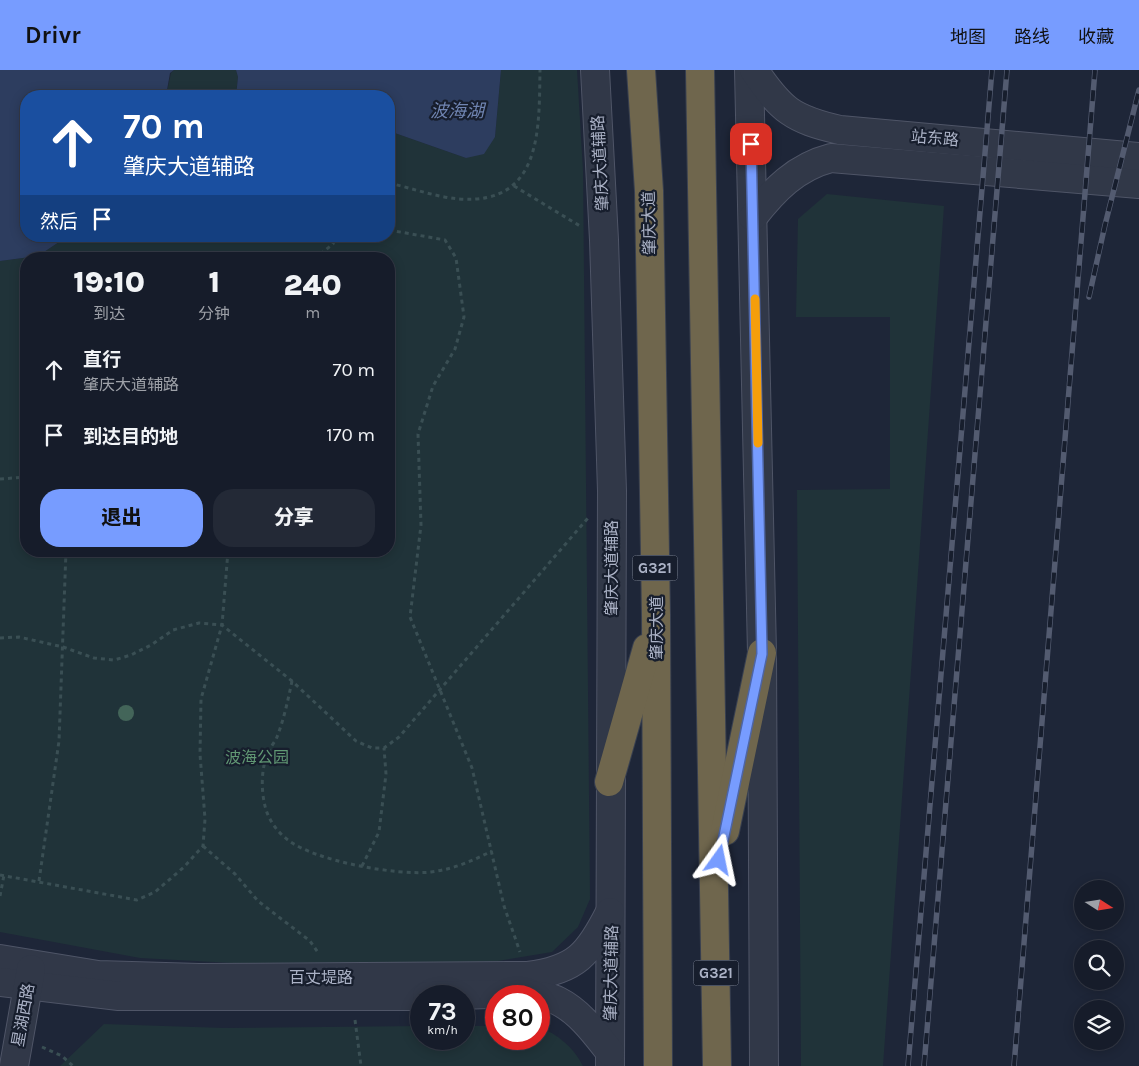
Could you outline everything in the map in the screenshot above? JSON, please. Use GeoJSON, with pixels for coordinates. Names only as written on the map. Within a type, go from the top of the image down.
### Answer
{"type":"FeatureCollection","features":[{"type":"Feature","properties":{"kind":"highway","name":"肇庆大道"},"geometry":{"type":"LineString","coordinates":[[641,70],[649,192],[656,615],[658,1066]]}},
{"type":"Feature","properties":{"kind":"highway","name":"G321"},"geometry":{"type":"LineString","coordinates":[[700,70],[717,1066]]}},
{"type":"Feature","properties":{"kind":"highway"},"geometry":{"type":"LineString","coordinates":[[609,782],[656,615]]}},
{"type":"Feature","properties":{"kind":"highway"},"geometry":{"type":"LineString","coordinates":[[715,879],[762,654]]}},
{"type":"Feature","properties":{"kind":"street","name":"肇庆大道辅路"},"geometry":{"type":"LineString","coordinates":[[595,70],[604,240],[612,491],[609,782],[611,909],[610,1059]]}},
{"type":"Feature","properties":{"kind":"street"},"geometry":{"type":"LineString","coordinates":[[749,70],[762,654],[764,1066]]}},
{"type":"Feature","properties":{"kind":"street","name":"站东路"},"geometry":{"type":"LineString","coordinates":[[754,70],[775,100],[794,115],[814,124],[840,130],[1139,157]]}},
{"type":"Feature","properties":{"kind":"street","name":"站东路"},"geometry":{"type":"LineString","coordinates":[[753,217],[772,192],[794,174],[815,162],[831,158],[1139,184]]}},
{"type":"Feature","properties":{"kind":"street","name":"百丈堤路"},"geometry":{"type":"LineString","coordinates":[[0,982],[30,975],[98,974],[199,978],[528,976],[554,973],[576,961],[599,935],[611,909]]}},
{"type":"Feature","properties":{"kind":"street","name":"百丈堤路"},"geometry":{"type":"LineString","coordinates":[[0,959],[30,975],[119,996],[410,996]]}},
{"type":"Feature","properties":{"kind":"street","name":"星湖西路"},"geometry":{"type":"LineString","coordinates":[[14,1066],[30,975]]}},
{"type":"Feature","properties":{"kind":"street"},"geometry":{"type":"LineString","coordinates":[[475,995],[537,994],[557,1000],[588,1024],[610,1059]]}},
{"type":"Feature","properties":{"kind":"path"},"geometry":{"type":"LineString","coordinates":[[395,184],[459,199],[491,197],[514,186],[528,166],[539,128],[540,70]]}},
{"type":"Feature","properties":{"kind":"path"},"geometry":{"type":"LineString","coordinates":[[514,186],[604,240]]}},
{"type":"Feature","properties":{"kind":"path"},"geometry":{"type":"LineString","coordinates":[[395,231],[445,240],[456,258],[464,316],[455,349],[433,386],[418,434],[421,525],[410,617],[472,768],[504,906],[528,976]]}},
{"type":"Feature","properties":{"kind":"path"},"geometry":{"type":"LineString","coordinates":[[323,252],[334,242]]}},
{"type":"Feature","properties":{"kind":"path"},"geometry":{"type":"LineString","coordinates":[[0,478],[20,477]]}},
{"type":"Feature","properties":{"kind":"path"},"geometry":{"type":"LineString","coordinates":[[0,638],[19,637],[63,647],[94,658],[114,660],[131,655],[151,645],[173,630],[199,623],[222,625],[292,681],[356,741],[372,748],[384,748],[399,737],[440,687],[612,491]]}},
{"type":"Feature","properties":{"kind":"path"},"geometry":{"type":"LineString","coordinates":[[39,882],[59,741],[66,557]]}},
{"type":"Feature","properties":{"kind":"path"},"geometry":{"type":"LineString","coordinates":[[0,896],[2,875],[137,900],[155,892],[184,867],[203,846],[205,818],[200,754],[201,699],[222,625],[228,557]]}},
{"type":"Feature","properties":{"kind":"path"},"geometry":{"type":"LineString","coordinates":[[292,681],[284,716],[266,761],[263,776],[264,806],[273,825],[289,841],[324,857],[404,873],[429,872],[458,867],[492,851]]}},
{"type":"Feature","properties":{"kind":"path"},"geometry":{"type":"LineString","coordinates":[[362,866],[379,832],[386,774],[384,748]]}},
{"type":"Feature","properties":{"kind":"path"},"geometry":{"type":"LineString","coordinates":[[203,846],[235,874],[258,901],[310,941],[333,976]]}},
{"type":"Feature","properties":{"kind":"path"},"geometry":{"type":"LineString","coordinates":[[352,997],[361,1066]]}},
{"type":"Feature","properties":{"kind":"path"},"geometry":{"type":"LineString","coordinates":[[62,1056],[73,1066]]}},
{"type":"Feature","properties":{"kind":"green space"},"geometry":{"type":"Polygon","coordinates":[[[174,70],[236,70],[238,77],[237,90],[167,90],[171,73],[174,70]]]}},
{"type":"Feature","properties":{"kind":"green space","name":"波海公园"},"geometry":{"type":"Polygon","coordinates":[[[501,70],[577,70],[583,171],[590,899],[578,927],[552,952],[492,962],[233,963],[140,958],[0,932],[0,261],[20,258],[20,557],[395,557],[395,252],[44,252],[59,242],[395,242],[395,133],[466,158],[495,137],[501,70]]]}},
{"type":"Feature","properties":{"kind":"green space"},"geometry":{"type":"Polygon","coordinates":[[[827,194],[944,206],[883,1066],[801,1066],[797,490],[890,489],[890,317],[796,317],[798,219],[827,194]]]}},
{"type":"Feature","properties":{"kind":"green space"},"geometry":{"type":"Polygon","coordinates":[[[104,1024],[224,1028],[410,1026],[410,1050],[475,1050],[475,1026],[485,1026],[485,1050],[550,1050],[550,1032],[565,1042],[583,1066],[60,1066],[104,1024]]]}},
{"type":"Feature","properties":{"kind":"water"},"geometry":{"type":"Polygon","coordinates":[[[0,70],[174,70],[170,73],[167,90],[20,90],[20,242],[59,242],[44,252],[20,252],[20,258],[0,261],[0,70]]]}},
{"type":"Feature","properties":{"kind":"water","name":"波海湖"},"geometry":{"type":"Polygon","coordinates":[[[236,70],[501,70],[495,137],[484,154],[466,158],[395,133],[395,90],[237,90],[238,77],[236,70]]]}},
{"type":"Feature","properties":{"kind":"railway"},"geometry":{"type":"LineString","coordinates":[[908,1066],[992,70]]}},
{"type":"Feature","properties":{"kind":"railway"},"geometry":{"type":"LineString","coordinates":[[924,1066],[1007,70]]}},
{"type":"Feature","properties":{"kind":"railway"},"geometry":{"type":"LineString","coordinates":[[1014,1066],[1095,70]]}},
{"type":"Feature","properties":{"kind":"railway"},"geometry":{"type":"LineString","coordinates":[[1089,297],[1139,90]]}},
{"type":"Feature","properties":{"kind":"slow traffic"},"geometry":{"type":"LineString","coordinates":[[755,299],[758,443]]}},
{"type":"Feature","properties":{"kind":"route"},"geometry":{"type":"LineString","coordinates":[[719,860],[762,654],[751,144]]}}]}
